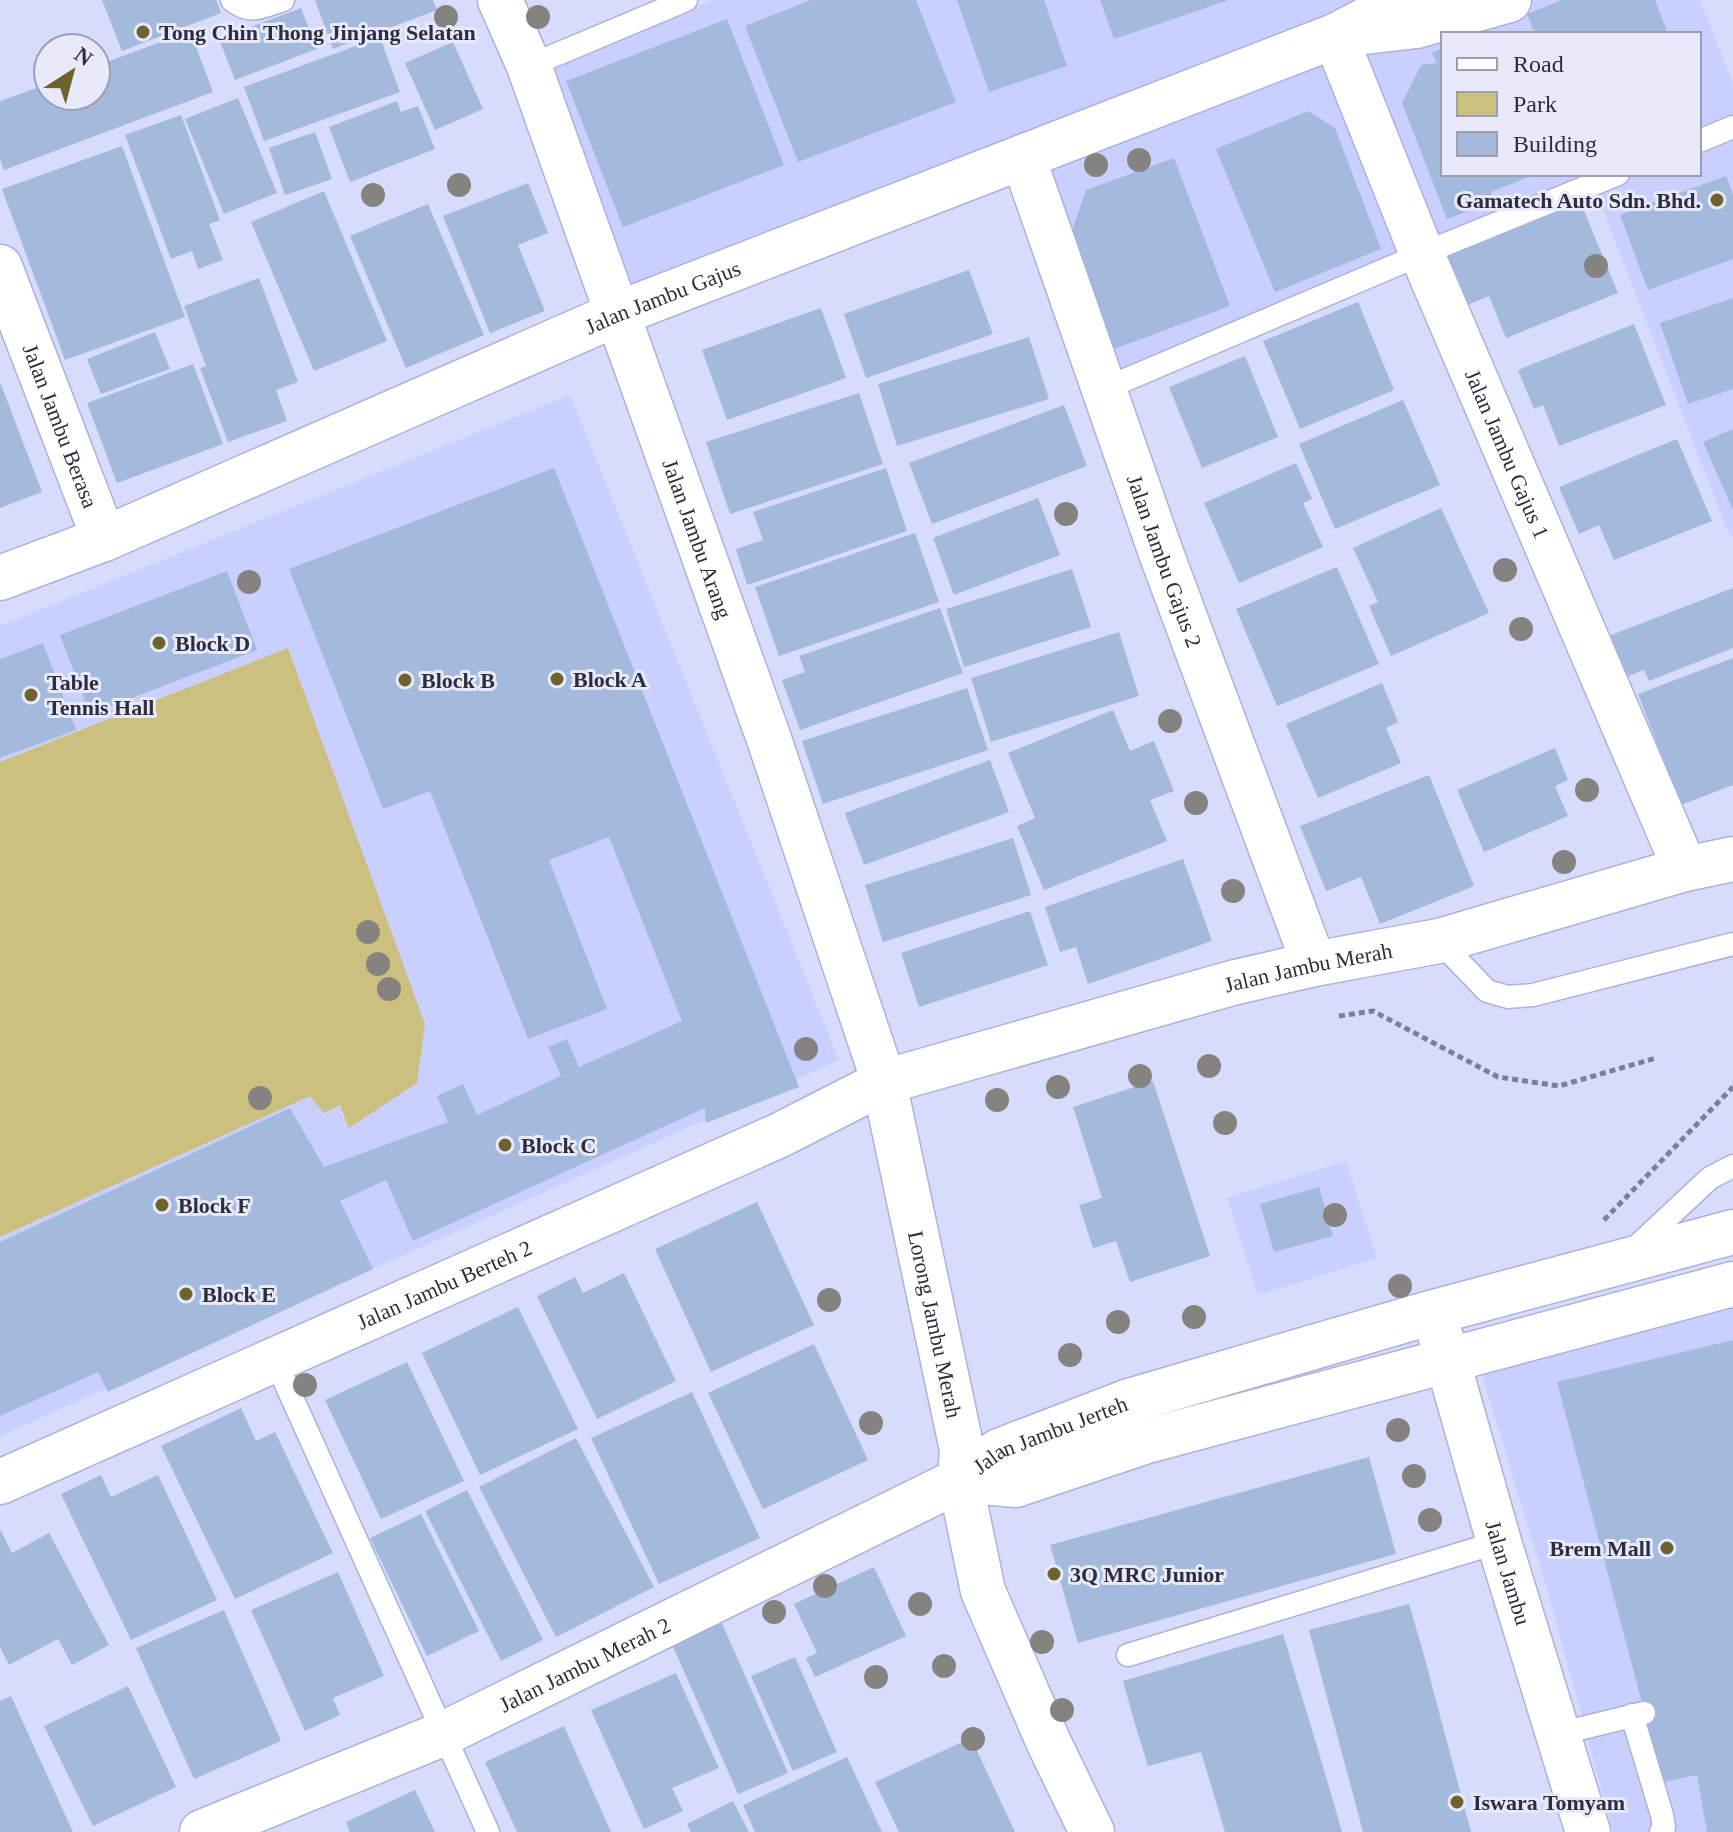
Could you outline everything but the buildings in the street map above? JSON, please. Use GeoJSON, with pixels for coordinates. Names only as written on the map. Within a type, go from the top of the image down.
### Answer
{"type":"FeatureCollection","features":[{"type":"Feature","properties":{"kind":"street","name":"Jalan Jambu Arang"},"geometry":{"type":"LineString","coordinates":[[500,0],[529,66],[769,739],[884,1082]]}},
{"type":"Feature","properties":{"kind":"street","name":"Jalan Jambu Gajus"},"geometry":{"type":"LineString","coordinates":[[0,578],[104,539],[617,314],[1335,36],[1404,0]]}},
{"type":"Feature","properties":{"kind":"street","name":"Jalan Jambu Gajus"},"geometry":{"type":"LineString","coordinates":[[1335,36],[1416,26],[1509,0]]}},
{"type":"Feature","properties":{"kind":"street","name":"Jalan Jambu Gajus 1"},"geometry":{"type":"LineString","coordinates":[[1335,36],[1422,254],[1685,869]]}},
{"type":"Feature","properties":{"kind":"street","name":"Jalan Jambu Gajus 2"},"geometry":{"type":"LineString","coordinates":[[1023,157],[1161,553],[1314,964]]}},
{"type":"Feature","properties":{"kind":"street","name":"Jalan Jambu Berasa"},"geometry":{"type":"LineString","coordinates":[[0,267],[104,539]]}},
{"type":"Feature","properties":{"kind":"street","name":"Jalan Jambu Merah"},"geometry":{"type":"LineString","coordinates":[[884,1082],[1232,983],[1439,941],[1685,869],[1733,859]]}},
{"type":"Feature","properties":{"kind":"street","name":"Jalan Jambu Berteh 2"},"geometry":{"type":"LineString","coordinates":[[0,1482],[780,1135],[884,1082]]}},
{"type":"Feature","properties":{"kind":"street","name":"Lorong Jambu Merah"},"geometry":{"type":"LineString","coordinates":[[884,1082],[962,1450],[960,1480],[983,1591],[1048,1741],[1092,1832]]}},
{"type":"Feature","properties":{"kind":"street","name":"Jalan Jambu Jerteh"},"geometry":{"type":"LineString","coordinates":[[960,1480],[999,1451],[1129,1401],[1434,1313],[1733,1232]]}},
{"type":"Feature","properties":{"kind":"street","name":"Jalan Jambu Jerteh"},"geometry":{"type":"LineString","coordinates":[[960,1480],[1016,1485],[1147,1441],[1733,1284]]}},
{"type":"Feature","properties":{"kind":"street","name":"Jalan Jambu"},"geometry":{"type":"LineString","coordinates":[[1434,1313],[1499,1542],[1588,1832]]}},
{"type":"Feature","properties":{"kind":"street","name":"Jalan Jambu Merah 2"},"geometry":{"type":"LineString","coordinates":[[202,1832],[445,1733],[960,1480]]}},
{"type":"Feature","properties":{"kind":"lane"},"geometry":{"type":"LineString","coordinates":[[232,0],[244,8],[257,9],[283,0]]}},
{"type":"Feature","properties":{"kind":"lane"},"geometry":{"type":"LineString","coordinates":[[529,66],[686,0]]}},
{"type":"Feature","properties":{"kind":"lane"},"geometry":{"type":"LineString","coordinates":[[1701,140],[1733,127]]}},
{"type":"Feature","properties":{"kind":"lane"},"geometry":{"type":"LineString","coordinates":[[1104,389],[1613,176]]}},
{"type":"Feature","properties":{"kind":"lane"},"geometry":{"type":"LineString","coordinates":[[1439,941],[1487,991],[1508,997],[1533,995],[1733,944]]}},
{"type":"Feature","properties":{"kind":"lane"},"geometry":{"type":"LineString","coordinates":[[1618,1263],[1710,1178],[1733,1166]]}},
{"type":"Feature","properties":{"kind":"lane"},"geometry":{"type":"LineString","coordinates":[[275,1360],[488,1832]]}},
{"type":"Feature","properties":{"kind":"lane"},"geometry":{"type":"LineString","coordinates":[[1128,1655],[1499,1542]]}},
{"type":"Feature","properties":{"kind":"lane"},"geometry":{"type":"LineString","coordinates":[[1558,1734],[1638,1714],[1662,1815],[1664,1827],[1661,1832]]}},
{"type":"Feature","properties":{"kind":"path"},"geometry":{"type":"LineString","coordinates":[[1339,1016],[1373,1011],[1498,1077],[1559,1086],[1656,1058]]}},
{"type":"Feature","properties":{"kind":"path"},"geometry":{"type":"LineString","coordinates":[[1602,1222],[1733,1087]]}},
{"type":"Feature","properties":{"kind":"shaded area"},"geometry":{"type":"Polygon","coordinates":[[[712,0],[1700,0],[1733,84],[1733,536],[1730,537],[1590,176],[1115,374],[1028,139],[626,295],[546,70],[712,0]]]}},
{"type":"Feature","properties":{"kind":"shaded area"},"geometry":{"type":"Polygon","coordinates":[[[570,395],[839,1060],[0,1436],[0,626],[570,395]]]}},
{"type":"Feature","properties":{"kind":"shaded area"},"geometry":{"type":"Polygon","coordinates":[[[1346,1161],[1377,1258],[1258,1295],[1227,1198],[1346,1161]]]}},
{"type":"Feature","properties":{"kind":"shaded area"},"geometry":{"type":"Polygon","coordinates":[[[1733,1299],[1733,1832],[1613,1832],[1549,1596],[1479,1365],[1733,1299]]]}},
{"type":"Feature","properties":{"kind":"green space"},"geometry":{"type":"Polygon","coordinates":[[[288,648],[425,1024],[417,1083],[349,1128],[340,1105],[324,1113],[310,1096],[0,1237],[0,762],[288,648]]]}},
{"type":"Feature","properties":{"kind":"place","name":"Tong Chin Thong Jinjang Selatan"},"geometry":{"type":"Point","coordinates":[143,32]}},
{"type":"Feature","properties":{"kind":"place","name":"Gamatech Auto Sdn. Bhd."},"geometry":{"type":"Point","coordinates":[1717,200]}},
{"type":"Feature","properties":{"kind":"place","name":"Block D"},"geometry":{"type":"Point","coordinates":[159,643]}},
{"type":"Feature","properties":{"kind":"place","name":"Block A"},"geometry":{"type":"Point","coordinates":[557,679]}},
{"type":"Feature","properties":{"kind":"place","name":"Block B"},"geometry":{"type":"Point","coordinates":[405,680]}},
{"type":"Feature","properties":{"kind":"place","name":"Table Tennis Hall"},"geometry":{"type":"Point","coordinates":[31,695]}},
{"type":"Feature","properties":{"kind":"place","name":"Block C"},"geometry":{"type":"Point","coordinates":[505,1145]}},
{"type":"Feature","properties":{"kind":"place","name":"Block F"},"geometry":{"type":"Point","coordinates":[162,1205]}},
{"type":"Feature","properties":{"kind":"place","name":"Block E"},"geometry":{"type":"Point","coordinates":[186,1294]}},
{"type":"Feature","properties":{"kind":"place","name":"Brem Mall"},"geometry":{"type":"Point","coordinates":[1667,1548]}},
{"type":"Feature","properties":{"kind":"place","name":"3Q MRC Junior"},"geometry":{"type":"Point","coordinates":[1054,1574]}},
{"type":"Feature","properties":{"kind":"place","name":"Iswara Tomyam"},"geometry":{"type":"Point","coordinates":[1457,1802]}}]}
